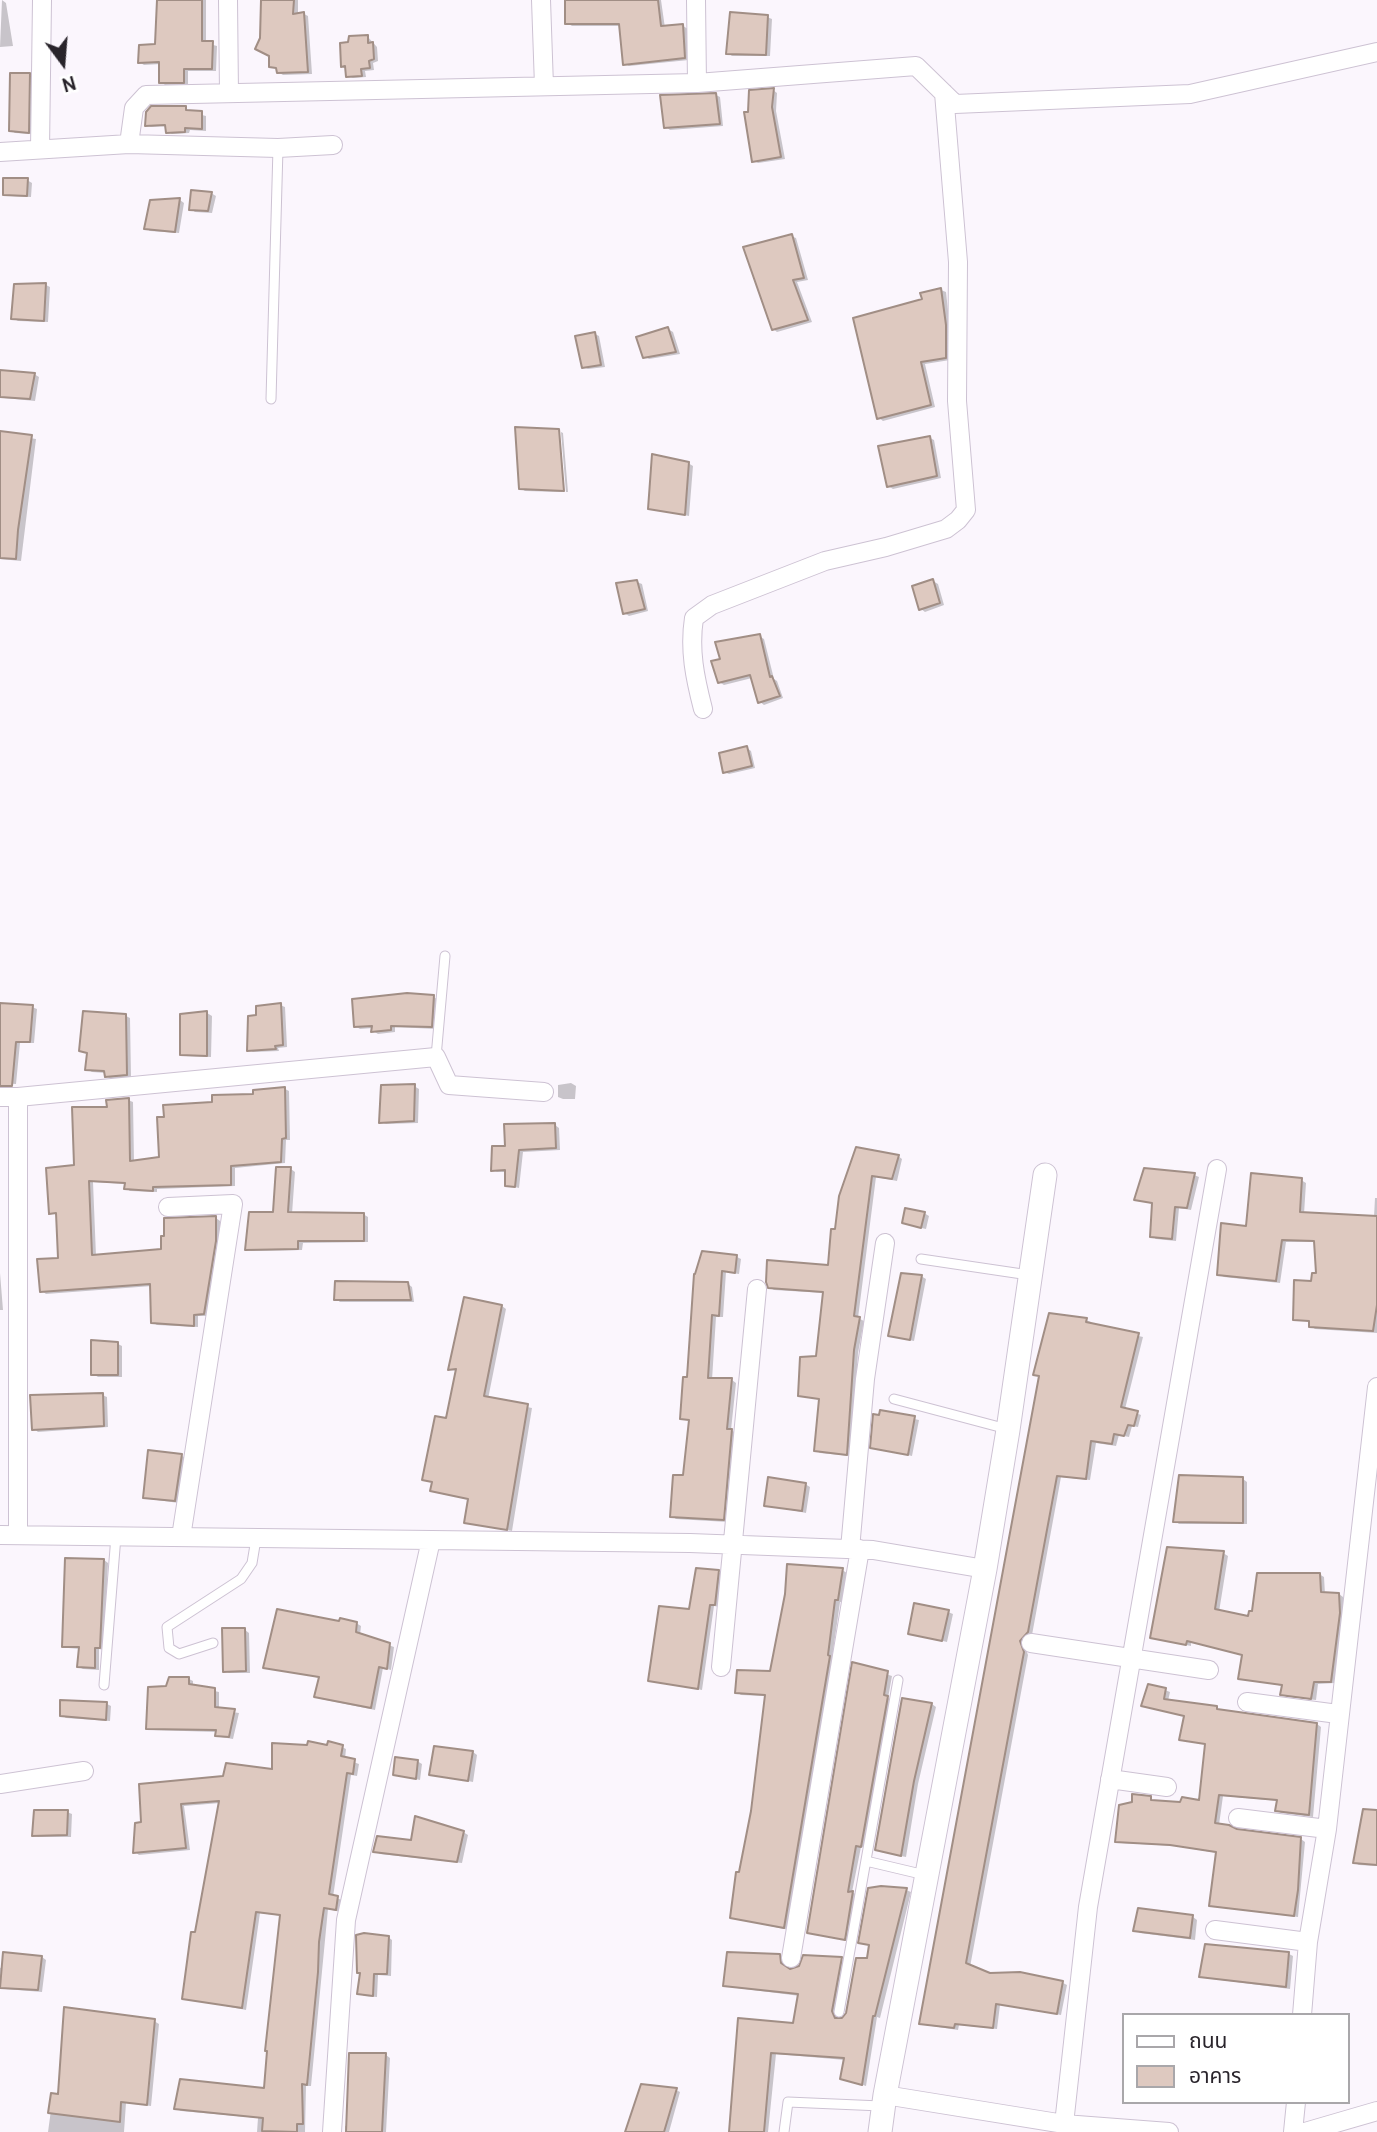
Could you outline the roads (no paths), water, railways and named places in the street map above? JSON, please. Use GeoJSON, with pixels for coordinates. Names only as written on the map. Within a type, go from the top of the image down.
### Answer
{"type":"FeatureCollection","features":[{"type":"Feature","properties":{"kind":"street"},"geometry":{"type":"LineString","coordinates":[[40,149],[42,0]]}},
{"type":"Feature","properties":{"kind":"street"},"geometry":{"type":"LineString","coordinates":[[229,0],[229,93]]}},
{"type":"Feature","properties":{"kind":"street"},"geometry":{"type":"LineString","coordinates":[[541,0],[544,86]]}},
{"type":"Feature","properties":{"kind":"street"},"geometry":{"type":"LineString","coordinates":[[695,0],[697,83]]}},
{"type":"Feature","properties":{"kind":"street"},"geometry":{"type":"LineString","coordinates":[[128,144],[134,108],[146,95],[697,83],[916,66],[955,104],[1189,94],[1377,52]]}},
{"type":"Feature","properties":{"kind":"street"},"geometry":{"type":"LineString","coordinates":[[703,709],[692,666],[691,635],[694,618],[712,605],[825,561],[886,547],[946,528],[966,510],[957,401],[958,262],[944,93]]}},
{"type":"Feature","properties":{"kind":"street"},"geometry":{"type":"LineString","coordinates":[[0,152],[128,144],[278,148],[333,145]]}},
{"type":"Feature","properties":{"kind":"street"},"geometry":{"type":"LineString","coordinates":[[544,1092],[449,1085],[436,1057],[9,1097],[9,1535],[734,1544],[855,1549],[985,1569]]}},
{"type":"Feature","properties":{"kind":"street"},"geometry":{"type":"LineString","coordinates":[[1064,2124],[1088,1907],[1217,1169]]}},
{"type":"Feature","properties":{"kind":"street"},"geometry":{"type":"LineString","coordinates":[[880,2132],[985,1569],[1045,1175]]}},
{"type":"Feature","properties":{"kind":"street"},"geometry":{"type":"LineString","coordinates":[[168,1207],[233,1204],[181,1537]]}},
{"type":"Feature","properties":{"kind":"street"},"geometry":{"type":"LineString","coordinates":[[791,1958],[855,1549],[865,1379],[885,1243]]}},
{"type":"Feature","properties":{"kind":"street"},"geometry":{"type":"LineString","coordinates":[[722,1667],[757,1289]]}},
{"type":"Feature","properties":{"kind":"street"},"geometry":{"type":"LineString","coordinates":[[1302,2013],[1308,1942],[1326,1829],[1377,1387]]}},
{"type":"Feature","properties":{"kind":"street"},"geometry":{"type":"LineString","coordinates":[[331,2132],[346,1920],[431,1540]]}},
{"type":"Feature","properties":{"kind":"street"},"geometry":{"type":"LineString","coordinates":[[1031,1643],[1209,1670]]}},
{"type":"Feature","properties":{"kind":"street"},"geometry":{"type":"LineString","coordinates":[[1247,1702],[1339,1714]]}},
{"type":"Feature","properties":{"kind":"street"},"geometry":{"type":"LineString","coordinates":[[0,1784],[84,1770]]}},
{"type":"Feature","properties":{"kind":"street"},"geometry":{"type":"LineString","coordinates":[[1110,1779],[1167,1787]]}},
{"type":"Feature","properties":{"kind":"street"},"geometry":{"type":"LineString","coordinates":[[1238,1818],[1326,1829]]}},
{"type":"Feature","properties":{"kind":"street"},"geometry":{"type":"LineString","coordinates":[[1215,1930],[1308,1942]]}},
{"type":"Feature","properties":{"kind":"street"},"geometry":{"type":"LineString","coordinates":[[884,2101],[1064,2124],[1169,2132]]}},
{"type":"Feature","properties":{"kind":"street"},"geometry":{"type":"LineString","coordinates":[[1293,2132],[1296,2104]]}},
{"type":"Feature","properties":{"kind":"street"},"geometry":{"type":"LineString","coordinates":[[1305,2132],[1377,2110]]}},
{"type":"Feature","properties":{"kind":"lane"},"geometry":{"type":"LineString","coordinates":[[271,399],[278,148]]}},
{"type":"Feature","properties":{"kind":"lane"},"geometry":{"type":"LineString","coordinates":[[436,1057],[445,956]]}},
{"type":"Feature","properties":{"kind":"lane"},"geometry":{"type":"LineString","coordinates":[[921,1259],[1031,1275]]}},
{"type":"Feature","properties":{"kind":"lane"},"geometry":{"type":"LineString","coordinates":[[894,1399],[1008,1430]]}},
{"type":"Feature","properties":{"kind":"lane"},"geometry":{"type":"LineString","coordinates":[[104,1685],[116,1536]]}},
{"type":"Feature","properties":{"kind":"lane"},"geometry":{"type":"LineString","coordinates":[[214,1643],[179,1654],[169,1648],[167,1627],[241,1579],[252,1563],[256,1539]]}},
{"type":"Feature","properties":{"kind":"lane"},"geometry":{"type":"LineString","coordinates":[[839,2012],[898,1680]]}},
{"type":"Feature","properties":{"kind":"lane"},"geometry":{"type":"LineString","coordinates":[[866,1861],[926,1875]]}},
{"type":"Feature","properties":{"kind":"lane"},"geometry":{"type":"LineString","coordinates":[[784,2132],[788,2102],[884,2101]]}}]}
